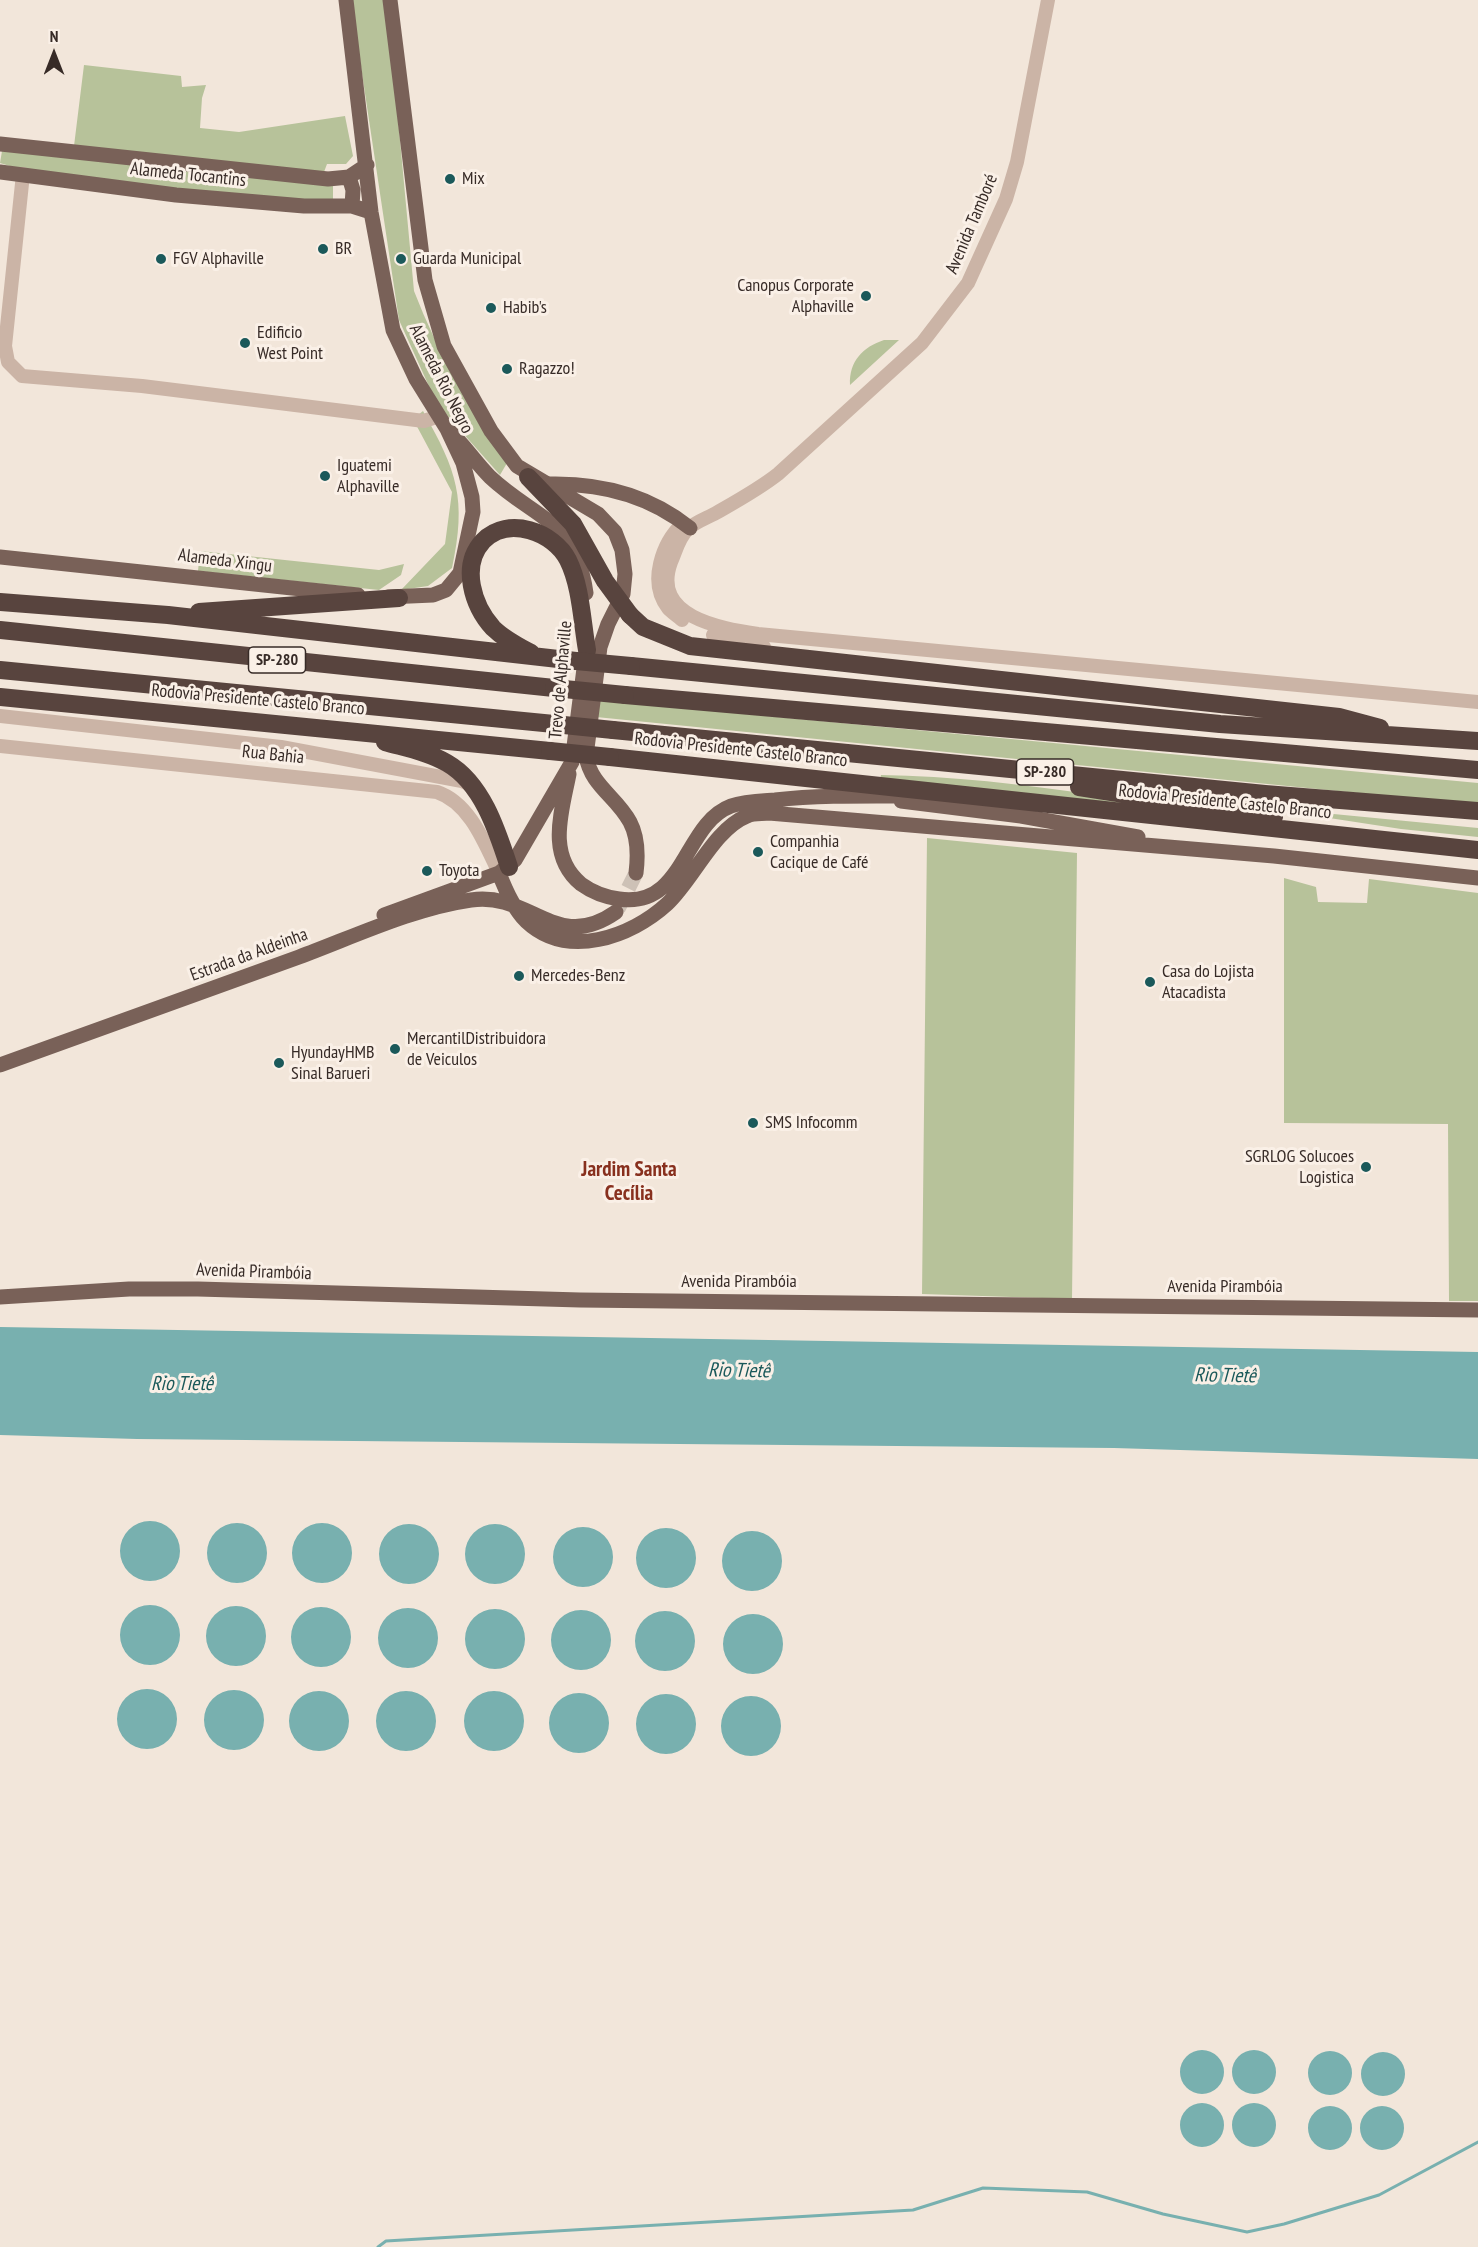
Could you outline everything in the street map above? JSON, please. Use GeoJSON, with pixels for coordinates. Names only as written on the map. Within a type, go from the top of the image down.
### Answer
{"type":"FeatureCollection","features":[{"type":"Feature","properties":{"kind":"highway"},"geometry":{"type":"LineString","coordinates":[[525,474],[573,524],[605,581],[630,615],[643,627],[690,646],[1130,696],[1339,717],[1365,722],[1395,735]]}},
{"type":"Feature","properties":{"kind":"highway"},"geometry":{"type":"LineString","coordinates":[[544,658],[493,627],[473,594],[471,566],[476,552],[484,541],[509,529],[545,534],[568,560],[575,583],[586,650]]}},
{"type":"Feature","properties":{"kind":"highway"},"geometry":{"type":"LineString","coordinates":[[168,615],[221,609],[399,598]]}},
{"type":"Feature","properties":{"kind":"highway"},"geometry":{"type":"LineString","coordinates":[[0,602],[168,615],[544,658],[1220,724],[1478,741]]}},
{"type":"Feature","properties":{"kind":"highway","name":"SP-280"},"geometry":{"type":"LineString","coordinates":[[0,630],[625,695],[1478,770]]}},
{"type":"Feature","properties":{"kind":"highway","name":"Rodovia Presidente Castelo Branco"},"geometry":{"type":"LineString","coordinates":[[0,669],[189,690],[1265,794],[1478,811]]}},
{"type":"Feature","properties":{"kind":"highway","name":"Rodovia Presidente Castelo Branco"},"geometry":{"type":"LineString","coordinates":[[0,697],[334,728],[1478,850]]}},
{"type":"Feature","properties":{"kind":"highway"},"geometry":{"type":"LineString","coordinates":[[334,728],[430,755],[460,772],[474,787],[491,822],[504,870]]}},
{"type":"Feature","properties":{"kind":"highway"},"geometry":{"type":"LineString","coordinates":[[930,760],[1033,780],[1273,817],[1478,841]]}},
{"type":"Feature","properties":{"kind":"main road","name":"Alameda Rio Negro"},"geometry":{"type":"LineString","coordinates":[[346,0],[371,212],[393,330],[416,379],[443,423],[468,481],[473,512],[460,573],[446,590]]}},
{"type":"Feature","properties":{"kind":"main road","name":"Alameda Rio Negro"},"geometry":{"type":"LineString","coordinates":[[390,0],[415,207],[430,305],[444,346],[463,385],[491,431],[525,474]]}},
{"type":"Feature","properties":{"kind":"main road","name":"Alameda Tocantins"},"geometry":{"type":"LineString","coordinates":[[0,144],[328,179],[349,177]]}},
{"type":"Feature","properties":{"kind":"main road"},"geometry":{"type":"LineString","coordinates":[[352,207],[353,190],[349,177],[367,165]]}},
{"type":"Feature","properties":{"kind":"main road","name":"Alameda Tocantins"},"geometry":{"type":"LineString","coordinates":[[0,172],[176,195],[304,206],[352,207],[371,212]]}},
{"type":"Feature","properties":{"kind":"main road","name":"Trevo de Alphaville"},"geometry":{"type":"LineString","coordinates":[[443,423],[490,476],[552,522],[570,543],[583,572],[587,603],[586,650],[572,762],[504,870]]}},
{"type":"Feature","properties":{"kind":"main road","name":"Trevo de Alphaville"},"geometry":{"type":"LineString","coordinates":[[525,474],[581,502],[598,514],[615,532],[622,550],[625,574],[623,594],[608,624],[600,647],[586,756],[588,771],[625,814],[634,830],[636,873]]}},
{"type":"Feature","properties":{"kind":"main road"},"geometry":{"type":"LineString","coordinates":[[546,484],[594,485],[629,494],[657,506],[687,525]]}},
{"type":"Feature","properties":{"kind":"main road","name":"Alameda Xingu"},"geometry":{"type":"LineString","coordinates":[[0,557],[399,598],[427,596],[446,590]]}},
{"type":"Feature","properties":{"kind":"main road"},"geometry":{"type":"LineString","coordinates":[[572,762],[557,830],[560,850],[571,872],[580,883],[596,893],[623,900],[651,895],[669,881],[709,823],[729,807],[744,802],[860,796],[1015,801]]}},
{"type":"Feature","properties":{"kind":"main road"},"geometry":{"type":"LineString","coordinates":[[860,796],[1107,830],[1193,850]]}},
{"type":"Feature","properties":{"kind":"main road"},"geometry":{"type":"LineString","coordinates":[[504,870],[514,904],[525,920],[540,932],[560,940],[582,942],[622,933],[667,904],[689,880],[721,835],[747,816],[769,813],[1193,850],[1478,878]]}},
{"type":"Feature","properties":{"kind":"main road","name":"Estrada da Aldeinha"},"geometry":{"type":"LineString","coordinates":[[0,1054],[475,883],[504,870]]}},
{"type":"Feature","properties":{"kind":"main road"},"geometry":{"type":"LineString","coordinates":[[472,899],[475,883]]}},
{"type":"Feature","properties":{"kind":"main road","name":"Estrada da Aldeinha"},"geometry":{"type":"LineString","coordinates":[[0,1065],[396,921],[472,899],[514,904]]}},
{"type":"Feature","properties":{"kind":"main road"},"geometry":{"type":"LineString","coordinates":[[514,904],[541,919],[566,927],[593,926],[616,912]]}},
{"type":"Feature","properties":{"kind":"main road","name":"Avenida Pirambóia"},"geometry":{"type":"LineString","coordinates":[[0,1297],[129,1289],[198,1289],[580,1300],[1478,1310]]}},
{"type":"Feature","properties":{"kind":"street","name":"Avenida Tamboré"},"geometry":{"type":"LineString","coordinates":[[687,525],[763,486],[778,474],[908,357],[952,308],[968,283],[1006,199],[1017,162],[1048,0]]}},
{"type":"Feature","properties":{"kind":"street"},"geometry":{"type":"LineString","coordinates":[[23,174],[5,346],[8,362],[22,376],[153,388],[443,423]]}},
{"type":"Feature","properties":{"kind":"street"},"geometry":{"type":"LineString","coordinates":[[687,525],[667,543],[660,563],[660,591],[668,608],[683,621],[713,635],[805,658]]}},
{"type":"Feature","properties":{"kind":"street"},"geometry":{"type":"LineString","coordinates":[[687,525],[669,567],[669,590],[681,610],[722,628],[815,640],[1478,702]]}},
{"type":"Feature","properties":{"kind":"street"},"geometry":{"type":"LineString","coordinates":[[0,716],[281,747],[462,781],[474,787]]}},
{"type":"Feature","properties":{"kind":"street","name":"Rua Bahia"},"geometry":{"type":"LineString","coordinates":[[0,746],[437,792],[456,802],[504,870]]}},
{"type":"Feature","properties":{"kind":"green space"},"geometry":{"type":"Polygon","coordinates":[[[351,0],[387,0],[414,291],[433,336],[456,380],[507,463],[500,475],[437,404],[399,320],[351,0]]]}},
{"type":"Feature","properties":{"kind":"green space"},"geometry":{"type":"Polygon","coordinates":[[[84,65],[181,76],[182,87],[206,85],[202,98],[200,128],[239,132],[345,116],[353,156],[346,164],[327,164],[324,172],[74,146],[84,65]]]}},
{"type":"Feature","properties":{"kind":"green space"},"geometry":{"type":"Polygon","coordinates":[[[2,151],[333,185],[333,204],[211,194],[13,167],[0,163],[2,151]]]}},
{"type":"Feature","properties":{"kind":"green space"},"geometry":{"type":"Polygon","coordinates":[[[884,340],[899,340],[850,385],[852,369],[859,356],[884,340]]]}},
{"type":"Feature","properties":{"kind":"green space"},"geometry":{"type":"Polygon","coordinates":[[[423,411],[451,469],[456,486],[459,523],[452,568],[428,586],[401,590],[445,544],[452,492],[413,419],[423,411]]]}},
{"type":"Feature","properties":{"kind":"green space"},"geometry":{"type":"Polygon","coordinates":[[[200,551],[379,570],[404,564],[401,575],[379,590],[198,571],[200,551]]]}},
{"type":"Feature","properties":{"kind":"green space"},"geometry":{"type":"Polygon","coordinates":[[[597,700],[1478,783],[1478,805],[596,717],[597,700]]]}},
{"type":"Feature","properties":{"kind":"green space"},"geometry":{"type":"Polygon","coordinates":[[[881,775],[934,777],[1041,787],[1307,829],[880,780],[881,775]]]}},
{"type":"Feature","properties":{"kind":"green space"},"geometry":{"type":"Polygon","coordinates":[[[1251,806],[1478,828],[1478,837],[1401,829],[1251,806]]]}},
{"type":"Feature","properties":{"kind":"green space"},"geometry":{"type":"Polygon","coordinates":[[[927,838],[1077,853],[1072,1299],[922,1294],[927,838]]]}},
{"type":"Feature","properties":{"kind":"green space"},"geometry":{"type":"Polygon","coordinates":[[[1284,878],[1316,887],[1318,902],[1367,903],[1369,879],[1478,893],[1478,1301],[1449,1301],[1448,1124],[1284,1123],[1284,878]]]}},
{"type":"Feature","properties":{"kind":"water","name":"Rio Tietê"},"geometry":{"type":"Polygon","coordinates":[[[0,1327],[1478,1352],[1478,1459],[1114,1448],[137,1439],[0,1435],[0,1327]]]}},
{"type":"Feature","properties":{"kind":"water"},"geometry":{"type":"Polygon","coordinates":[[[144,1521],[156,1521],[172,1529],[178,1539],[180,1551],[178,1563],[172,1573],[156,1581],[144,1581],[128,1573],[120,1557],[120,1545],[128,1529],[144,1521]]]}},
{"type":"Feature","properties":{"kind":"water"},"geometry":{"type":"Polygon","coordinates":[[[231,1523],[243,1523],[259,1531],[265,1541],[267,1553],[265,1565],[259,1575],[243,1583],[231,1583],[215,1575],[207,1559],[207,1547],[215,1531],[231,1523]]]}},
{"type":"Feature","properties":{"kind":"water"},"geometry":{"type":"Polygon","coordinates":[[[316,1523],[328,1523],[344,1531],[350,1541],[352,1553],[350,1565],[344,1575],[328,1583],[316,1583],[300,1575],[292,1559],[292,1547],[300,1531],[316,1523]]]}},
{"type":"Feature","properties":{"kind":"water"},"geometry":{"type":"Polygon","coordinates":[[[403,1524],[415,1524],[431,1532],[437,1542],[439,1554],[437,1566],[431,1576],[415,1584],[403,1584],[387,1576],[379,1560],[379,1548],[387,1532],[403,1524]]]}},
{"type":"Feature","properties":{"kind":"water"},"geometry":{"type":"Polygon","coordinates":[[[489,1524],[501,1524],[517,1532],[523,1542],[525,1554],[523,1566],[517,1576],[501,1584],[489,1584],[473,1576],[465,1560],[465,1548],[473,1532],[489,1524]]]}},
{"type":"Feature","properties":{"kind":"water"},"geometry":{"type":"Polygon","coordinates":[[[577,1527],[589,1527],[605,1535],[611,1545],[613,1557],[611,1569],[605,1579],[589,1587],[577,1587],[561,1579],[553,1563],[553,1551],[561,1535],[577,1527]]]}},
{"type":"Feature","properties":{"kind":"water"},"geometry":{"type":"Polygon","coordinates":[[[660,1528],[672,1528],[688,1536],[694,1546],[696,1558],[694,1570],[688,1580],[672,1588],[660,1588],[644,1580],[636,1564],[636,1552],[644,1536],[660,1528]]]}},
{"type":"Feature","properties":{"kind":"water"},"geometry":{"type":"Polygon","coordinates":[[[746,1531],[758,1531],[774,1539],[780,1549],[782,1561],[780,1573],[774,1583],[758,1591],[746,1591],[730,1583],[722,1567],[722,1555],[730,1539],[746,1531]]]}},
{"type":"Feature","properties":{"kind":"water"},"geometry":{"type":"Polygon","coordinates":[[[144,1605],[156,1605],[172,1613],[178,1623],[180,1635],[178,1647],[172,1657],[156,1665],[144,1665],[128,1657],[120,1641],[120,1629],[128,1613],[144,1605]]]}},
{"type":"Feature","properties":{"kind":"water"},"geometry":{"type":"Polygon","coordinates":[[[230,1606],[242,1606],[258,1614],[264,1624],[266,1636],[264,1648],[258,1658],[242,1666],[230,1666],[214,1658],[206,1642],[206,1630],[214,1614],[230,1606]]]}},
{"type":"Feature","properties":{"kind":"water"},"geometry":{"type":"Polygon","coordinates":[[[315,1607],[327,1607],[343,1615],[349,1625],[351,1637],[349,1649],[343,1659],[327,1667],[315,1667],[299,1659],[291,1643],[291,1631],[299,1615],[315,1607]]]}},
{"type":"Feature","properties":{"kind":"water"},"geometry":{"type":"Polygon","coordinates":[[[402,1608],[414,1608],[430,1616],[436,1626],[438,1638],[436,1650],[430,1660],[414,1668],[402,1668],[386,1660],[378,1644],[378,1632],[386,1616],[402,1608]]]}},
{"type":"Feature","properties":{"kind":"water"},"geometry":{"type":"Polygon","coordinates":[[[489,1609],[501,1609],[517,1617],[523,1627],[525,1639],[523,1651],[517,1661],[501,1669],[489,1669],[473,1661],[465,1645],[465,1633],[473,1617],[489,1609]]]}},
{"type":"Feature","properties":{"kind":"water"},"geometry":{"type":"Polygon","coordinates":[[[575,1610],[587,1610],[603,1618],[609,1628],[611,1640],[609,1652],[603,1662],[587,1670],[575,1670],[559,1662],[551,1646],[551,1634],[559,1618],[575,1610]]]}},
{"type":"Feature","properties":{"kind":"water"},"geometry":{"type":"Polygon","coordinates":[[[659,1611],[671,1611],[687,1619],[693,1629],[695,1641],[693,1653],[687,1663],[671,1671],[659,1671],[643,1663],[635,1647],[635,1635],[643,1619],[659,1611]]]}},
{"type":"Feature","properties":{"kind":"water"},"geometry":{"type":"Polygon","coordinates":[[[747,1614],[759,1614],[775,1622],[781,1632],[783,1644],[781,1656],[775,1666],[759,1674],[747,1674],[731,1666],[723,1650],[723,1638],[731,1622],[747,1614]]]}},
{"type":"Feature","properties":{"kind":"water"},"geometry":{"type":"Polygon","coordinates":[[[141,1689],[153,1689],[169,1697],[175,1707],[177,1719],[175,1731],[169,1741],[153,1749],[141,1749],[125,1741],[117,1725],[117,1713],[125,1697],[141,1689]]]}},
{"type":"Feature","properties":{"kind":"water"},"geometry":{"type":"Polygon","coordinates":[[[228,1690],[240,1690],[256,1698],[262,1708],[264,1720],[262,1732],[256,1742],[240,1750],[228,1750],[212,1742],[204,1726],[204,1714],[212,1698],[228,1690]]]}},
{"type":"Feature","properties":{"kind":"water"},"geometry":{"type":"Polygon","coordinates":[[[313,1691],[325,1691],[341,1699],[347,1709],[349,1721],[347,1733],[341,1743],[325,1751],[313,1751],[297,1743],[289,1727],[289,1715],[297,1699],[313,1691]]]}},
{"type":"Feature","properties":{"kind":"water"},"geometry":{"type":"Polygon","coordinates":[[[400,1691],[412,1691],[428,1699],[434,1709],[436,1721],[434,1733],[428,1743],[412,1751],[400,1751],[384,1743],[376,1727],[376,1715],[384,1699],[400,1691]]]}},
{"type":"Feature","properties":{"kind":"water"},"geometry":{"type":"Polygon","coordinates":[[[488,1691],[500,1691],[516,1699],[522,1709],[524,1721],[522,1733],[516,1743],[500,1751],[488,1751],[472,1743],[464,1727],[464,1715],[472,1699],[488,1691]]]}},
{"type":"Feature","properties":{"kind":"water"},"geometry":{"type":"Polygon","coordinates":[[[573,1693],[585,1693],[601,1701],[607,1711],[609,1723],[607,1735],[601,1745],[585,1753],[573,1753],[557,1745],[549,1729],[549,1717],[557,1701],[573,1693]]]}},
{"type":"Feature","properties":{"kind":"water"},"geometry":{"type":"Polygon","coordinates":[[[660,1694],[672,1694],[688,1702],[694,1712],[696,1724],[694,1736],[688,1746],[672,1754],[660,1754],[644,1746],[636,1730],[636,1718],[644,1702],[660,1694]]]}},
{"type":"Feature","properties":{"kind":"water"},"geometry":{"type":"Polygon","coordinates":[[[745,1696],[757,1696],[773,1704],[779,1714],[781,1726],[779,1738],[773,1748],[757,1756],[745,1756],[729,1748],[721,1732],[721,1720],[729,1704],[745,1696]]]}},
{"type":"Feature","properties":{"kind":"water"},"geometry":{"type":"Polygon","coordinates":[[[1202,2050],[1217,2057],[1224,2072],[1217,2087],[1202,2094],[1187,2087],[1180,2072],[1187,2057],[1202,2050]]]}},
{"type":"Feature","properties":{"kind":"water"},"geometry":{"type":"Polygon","coordinates":[[[1254,2050],[1269,2057],[1276,2072],[1269,2087],[1254,2094],[1239,2087],[1232,2072],[1239,2057],[1254,2050]]]}},
{"type":"Feature","properties":{"kind":"water"},"geometry":{"type":"Polygon","coordinates":[[[1330,2051],[1345,2058],[1352,2073],[1345,2088],[1330,2095],[1315,2088],[1308,2073],[1315,2058],[1330,2051]]]}},
{"type":"Feature","properties":{"kind":"water"},"geometry":{"type":"Polygon","coordinates":[[[1383,2052],[1398,2059],[1405,2074],[1398,2089],[1383,2096],[1368,2089],[1361,2074],[1368,2059],[1383,2052]]]}},
{"type":"Feature","properties":{"kind":"water"},"geometry":{"type":"Polygon","coordinates":[[[1202,2103],[1217,2110],[1224,2125],[1217,2140],[1202,2147],[1187,2140],[1180,2125],[1187,2110],[1202,2103]]]}},
{"type":"Feature","properties":{"kind":"water"},"geometry":{"type":"Polygon","coordinates":[[[1254,2103],[1269,2110],[1276,2125],[1269,2140],[1254,2147],[1239,2140],[1232,2125],[1239,2110],[1254,2103]]]}},
{"type":"Feature","properties":{"kind":"water"},"geometry":{"type":"Polygon","coordinates":[[[1330,2106],[1345,2113],[1352,2128],[1345,2143],[1330,2150],[1315,2143],[1308,2128],[1315,2113],[1330,2106]]]}},
{"type":"Feature","properties":{"kind":"water"},"geometry":{"type":"Polygon","coordinates":[[[1382,2106],[1397,2113],[1404,2128],[1397,2143],[1382,2150],[1367,2143],[1360,2128],[1367,2113],[1382,2106]]]}},
{"type":"Feature","properties":{"kind":"waterway"},"geometry":{"type":"LineString","coordinates":[[378,2247],[386,2241],[913,2210],[983,2188],[1087,2192],[1163,2214],[1247,2232],[1284,2224],[1379,2195],[1478,2142]]}},
{"type":"Feature","properties":{"kind":"tunnel"},"geometry":{"type":"LineString","coordinates":[[618,909],[636,873]]}},
{"type":"Feature","properties":{"kind":"place","name":"Mix"},"geometry":{"type":"Point","coordinates":[450,179]}},
{"type":"Feature","properties":{"kind":"place","name":"BR"},"geometry":{"type":"Point","coordinates":[323,249]}},
{"type":"Feature","properties":{"kind":"place","name":"FGV Alphaville"},"geometry":{"type":"Point","coordinates":[161,259]}},
{"type":"Feature","properties":{"kind":"place","name":"Guarda Municipal"},"geometry":{"type":"Point","coordinates":[401,259]}},
{"type":"Feature","properties":{"kind":"place","name":"Canopus Corporate Alphaville"},"geometry":{"type":"Point","coordinates":[866,296]}},
{"type":"Feature","properties":{"kind":"place","name":"Habib's"},"geometry":{"type":"Point","coordinates":[491,308]}},
{"type":"Feature","properties":{"kind":"place","name":"Edificio West Point"},"geometry":{"type":"Point","coordinates":[245,343]}},
{"type":"Feature","properties":{"kind":"place","name":"Ragazzo!"},"geometry":{"type":"Point","coordinates":[507,369]}},
{"type":"Feature","properties":{"kind":"place","name":"Iguatemi Alphaville"},"geometry":{"type":"Point","coordinates":[325,476]}},
{"type":"Feature","properties":{"kind":"place","name":"Companhia Cacique de Café"},"geometry":{"type":"Point","coordinates":[758,852]}},
{"type":"Feature","properties":{"kind":"place","name":"Toyota"},"geometry":{"type":"Point","coordinates":[427,871]}},
{"type":"Feature","properties":{"kind":"place","name":"Mercedes-Benz"},"geometry":{"type":"Point","coordinates":[519,976]}},
{"type":"Feature","properties":{"kind":"place","name":"Casa do Lojista Atacadista"},"geometry":{"type":"Point","coordinates":[1150,982]}},
{"type":"Feature","properties":{"kind":"place","name":"MercantilDistribuidora de Veiculos"},"geometry":{"type":"Point","coordinates":[395,1049]}},
{"type":"Feature","properties":{"kind":"place","name":"HyundayHMB Sinal Barueri"},"geometry":{"type":"Point","coordinates":[279,1063]}},
{"type":"Feature","properties":{"kind":"place","name":"SMS Infocomm"},"geometry":{"type":"Point","coordinates":[753,1123]}},
{"type":"Feature","properties":{"kind":"place","name":"SGRLOG Solucoes Logistica"},"geometry":{"type":"Point","coordinates":[1366,1167]}},
{"type":"Feature","properties":{"kind":"district","name":"Jardim Santa Cecília"},"geometry":{"type":"Point","coordinates":[629,1182]}}]}
